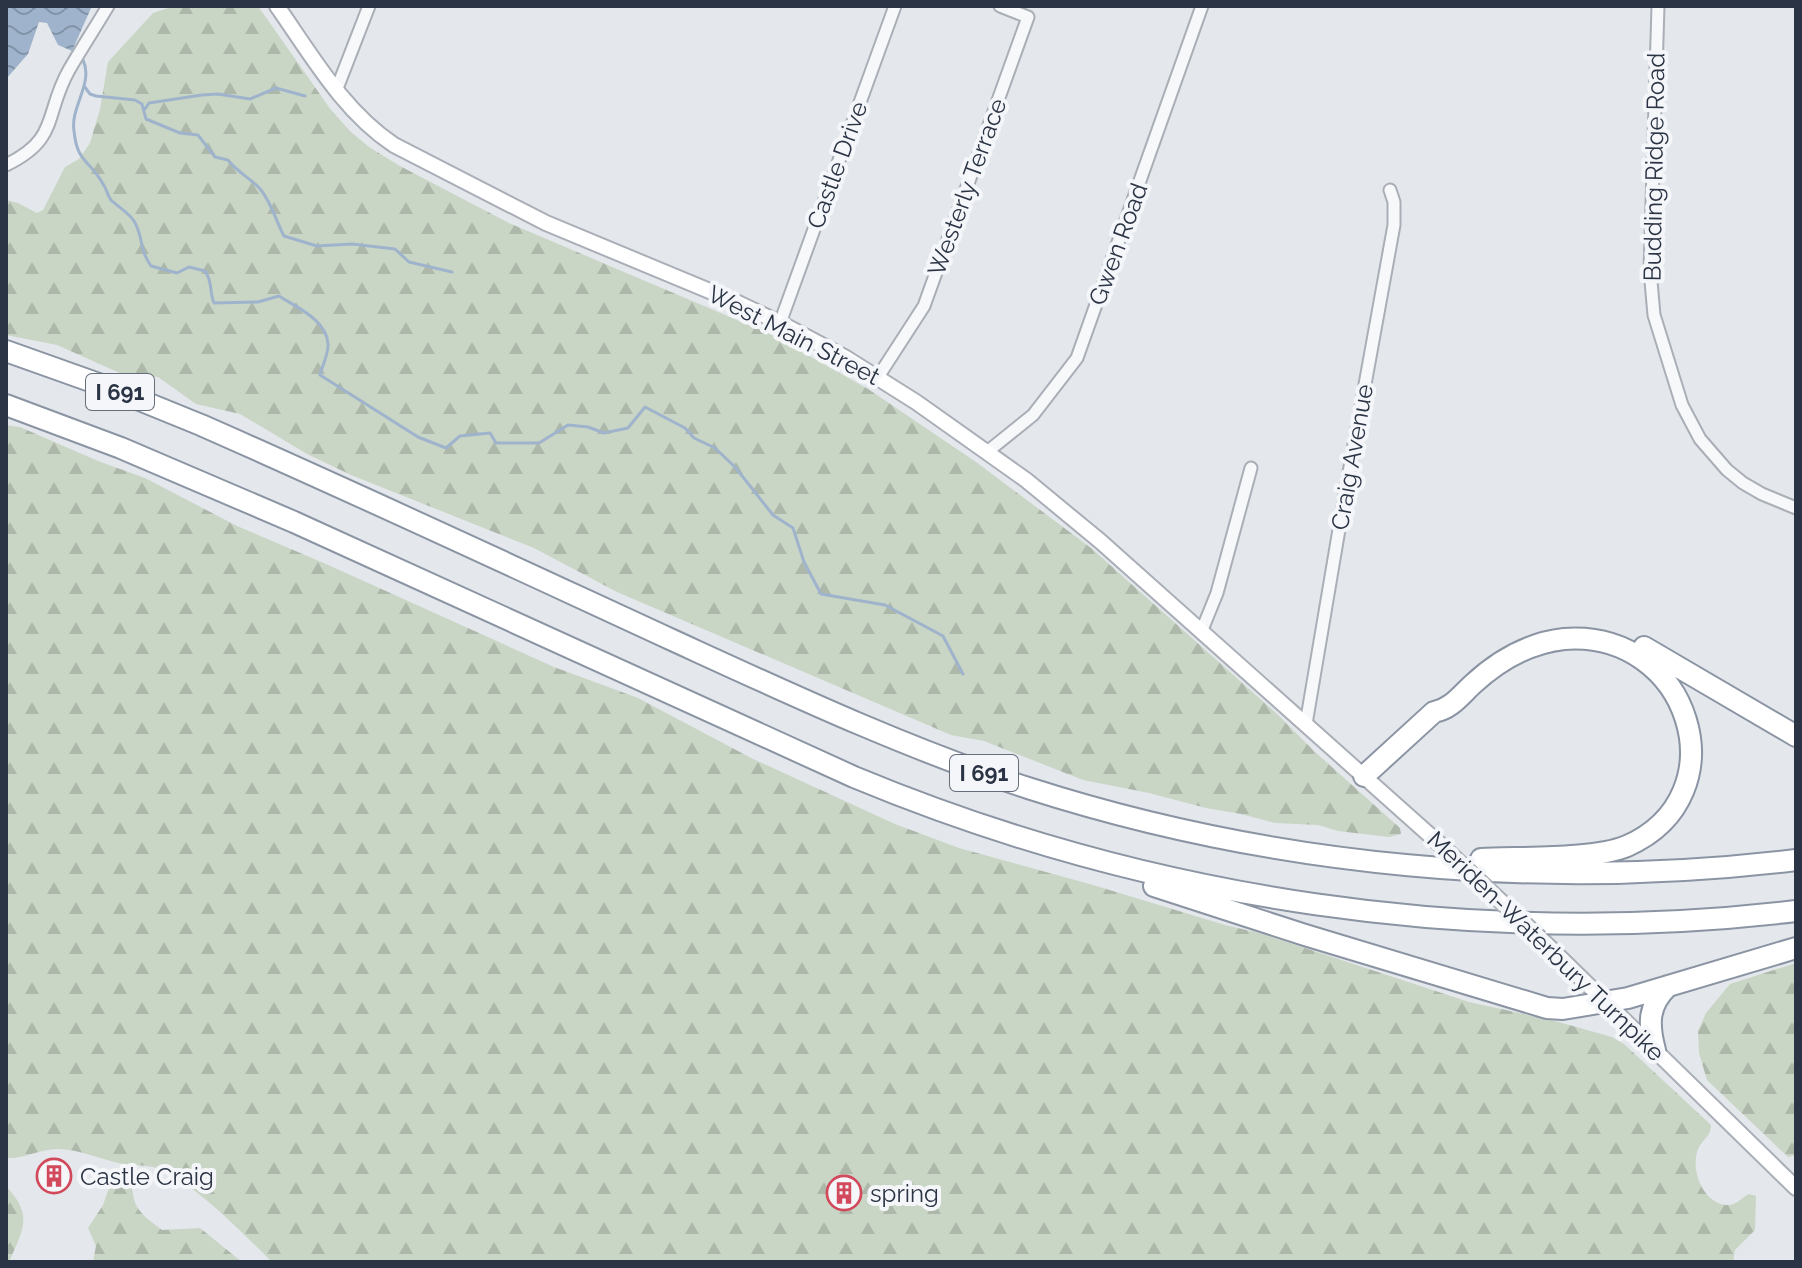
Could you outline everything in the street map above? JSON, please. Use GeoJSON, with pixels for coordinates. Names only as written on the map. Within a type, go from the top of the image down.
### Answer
{"type":"FeatureCollection","features":[{"type":"Feature","properties":{"kind":"highway","name":"I 691"},"geometry":{"type":"LineString","coordinates":[[6,351],[98,383],[201,425],[818,707],[948,760],[1064,799],[1167,826],[1282,848],[1463,870],[1568,873],[1685,870],[1796,860]]}},
{"type":"Feature","properties":{"kind":"highway","name":"I 691"},"geometry":{"type":"LineString","coordinates":[[6,405],[145,458],[294,522],[854,777],[957,817],[1057,849],[1242,893],[1403,914],[1499,921],[1606,923],[1715,919],[1796,911]]}},
{"type":"Feature","properties":{"kind":"highway"},"geometry":{"type":"LineString","coordinates":[[1364,776],[1434,712],[1441,698],[1483,660],[1509,643],[1546,630],[1585,627],[1614,633],[1639,644],[1796,736]]}},
{"type":"Feature","properties":{"kind":"highway"},"geometry":{"type":"LineString","coordinates":[[1374,861],[1403,857],[1534,857],[1590,854],[1616,849],[1640,839],[1665,818],[1682,791],[1689,767],[1691,748],[1688,724],[1671,686],[1642,658],[1601,642],[1563,639],[1521,650],[1494,667],[1447,708],[1434,712]]}},
{"type":"Feature","properties":{"kind":"highway"},"geometry":{"type":"LineString","coordinates":[[1057,849],[1100,869],[1533,1005],[1559,1009],[1606,1002],[1796,948]]}},
{"type":"Feature","properties":{"kind":"highway"},"geometry":{"type":"LineString","coordinates":[[1655,1050],[1651,1029],[1652,1009],[1668,986]]}},
{"type":"Feature","properties":{"kind":"main road","name":"West Main Street"},"geometry":{"type":"LineString","coordinates":[[277,6],[336,91],[378,134],[495,199],[780,323],[878,377],[987,452],[1063,510],[1291,711]]}},
{"type":"Feature","properties":{"kind":"main road","name":"Meriden-Waterbury Turnpike"},"geometry":{"type":"LineString","coordinates":[[1291,711],[1540,938],[1796,1188]]}},
{"type":"Feature","properties":{"kind":"street"},"geometry":{"type":"LineString","coordinates":[[6,165],[35,147],[43,138],[69,70],[108,6]]}},
{"type":"Feature","properties":{"kind":"street"},"geometry":{"type":"LineString","coordinates":[[336,91],[369,6]]}},
{"type":"Feature","properties":{"kind":"street","name":"Castle Drive"},"geometry":{"type":"LineString","coordinates":[[780,323],[895,6]]}},
{"type":"Feature","properties":{"kind":"street","name":"Westerly Terrace"},"geometry":{"type":"LineString","coordinates":[[878,377],[924,306],[1028,17],[1000,6]]}},
{"type":"Feature","properties":{"kind":"street","name":"Gwen Road"},"geometry":{"type":"LineString","coordinates":[[987,452],[1033,415],[1077,358],[1202,6]]}},
{"type":"Feature","properties":{"kind":"street","name":"Budding Ridge Road"},"geometry":{"type":"LineString","coordinates":[[1658,6],[1650,270],[1654,315],[1682,405],[1700,439],[1743,483],[1796,508]]}},
{"type":"Feature","properties":{"kind":"street","name":"Craig Avenue"},"geometry":{"type":"LineString","coordinates":[[1306,724],[1394,225],[1394,202],[1390,190]]}},
{"type":"Feature","properties":{"kind":"street"},"geometry":{"type":"LineString","coordinates":[[1202,630],[1217,593],[1251,468]]}},
{"type":"Feature","properties":{"kind":"green space"},"geometry":{"type":"Polygon","coordinates":[[[174,6],[258,6],[331,110],[369,147],[509,223],[772,335],[868,389],[976,462],[1091,548],[1277,714],[1400,828],[1401,834],[1389,837],[1338,831],[1318,825],[1275,823],[1206,808],[1083,780],[984,741],[951,735],[617,592],[534,548],[351,475],[307,454],[240,414],[196,404],[158,377],[122,374],[57,345],[6,335],[6,200],[37,213],[43,210],[65,167],[79,159],[90,143],[108,62],[153,13],[174,6]]]}},
{"type":"Feature","properties":{"kind":"green space"},"geometry":{"type":"Polygon","coordinates":[[[6,425],[20,427],[145,478],[237,526],[554,667],[638,698],[753,759],[895,824],[959,848],[1259,933],[1469,1002],[1612,1037],[1624,1044],[1711,1125],[1696,1155],[1700,1183],[1710,1198],[1726,1205],[1736,1203],[1749,1194],[1756,1196],[1755,1230],[1735,1250],[1733,1262],[272,1262],[201,1196],[157,1168],[60,1149],[6,1158],[6,425]]]}},
{"type":"Feature","properties":{"kind":"green space"},"geometry":{"type":"Polygon","coordinates":[[[1796,963],[1796,1155],[1788,1157],[1707,1080],[1699,1053],[1698,1031],[1706,1013],[1730,984],[1796,963]]]}},
{"type":"Feature","properties":{"kind":"green space"},"geometry":{"type":"Polygon","coordinates":[[[125,1178],[131,1184],[138,1208],[162,1230],[200,1228],[242,1262],[93,1262],[96,1246],[88,1228],[103,1205],[110,1185],[125,1178]]]}},
{"type":"Feature","properties":{"kind":"green space"},"geometry":{"type":"Polygon","coordinates":[[[6,1186],[23,1214],[22,1231],[9,1262],[6,1262],[6,1186]]]}},
{"type":"Feature","properties":{"kind":"water"},"geometry":{"type":"Polygon","coordinates":[[[6,6],[92,6],[72,51],[58,45],[47,23],[39,22],[28,54],[6,79],[6,6]]]}},
{"type":"Feature","properties":{"kind":"waterway"},"geometry":{"type":"LineString","coordinates":[[83,60],[86,77],[74,122],[78,149],[111,200],[134,221],[151,266],[177,273],[189,267],[205,271],[214,303],[258,302],[279,296],[302,310],[317,321],[326,335],[327,351],[320,375],[418,437],[446,448],[460,436],[490,433],[496,443],[539,443],[568,425],[604,433],[628,428],[645,407],[715,448],[735,467],[773,515],[793,528],[804,562],[821,594],[885,605],[943,636],[963,674]]}},
{"type":"Feature","properties":{"kind":"waterway"},"geometry":{"type":"LineString","coordinates":[[84,86],[96,96],[135,100],[142,104],[146,119],[180,133],[198,135],[215,157],[228,160],[261,190],[284,236],[317,246],[352,244],[395,249],[409,262],[452,272]]}},
{"type":"Feature","properties":{"kind":"waterway"},"geometry":{"type":"LineString","coordinates":[[145,109],[149,103],[202,95],[250,99],[276,88],[305,96]]}},
{"type":"Feature","properties":{"kind":"place","name":"Castle Craig"},"geometry":{"type":"Point","coordinates":[54,1176]}},
{"type":"Feature","properties":{"kind":"place","name":"spring"},"geometry":{"type":"Point","coordinates":[844,1193]}}]}
